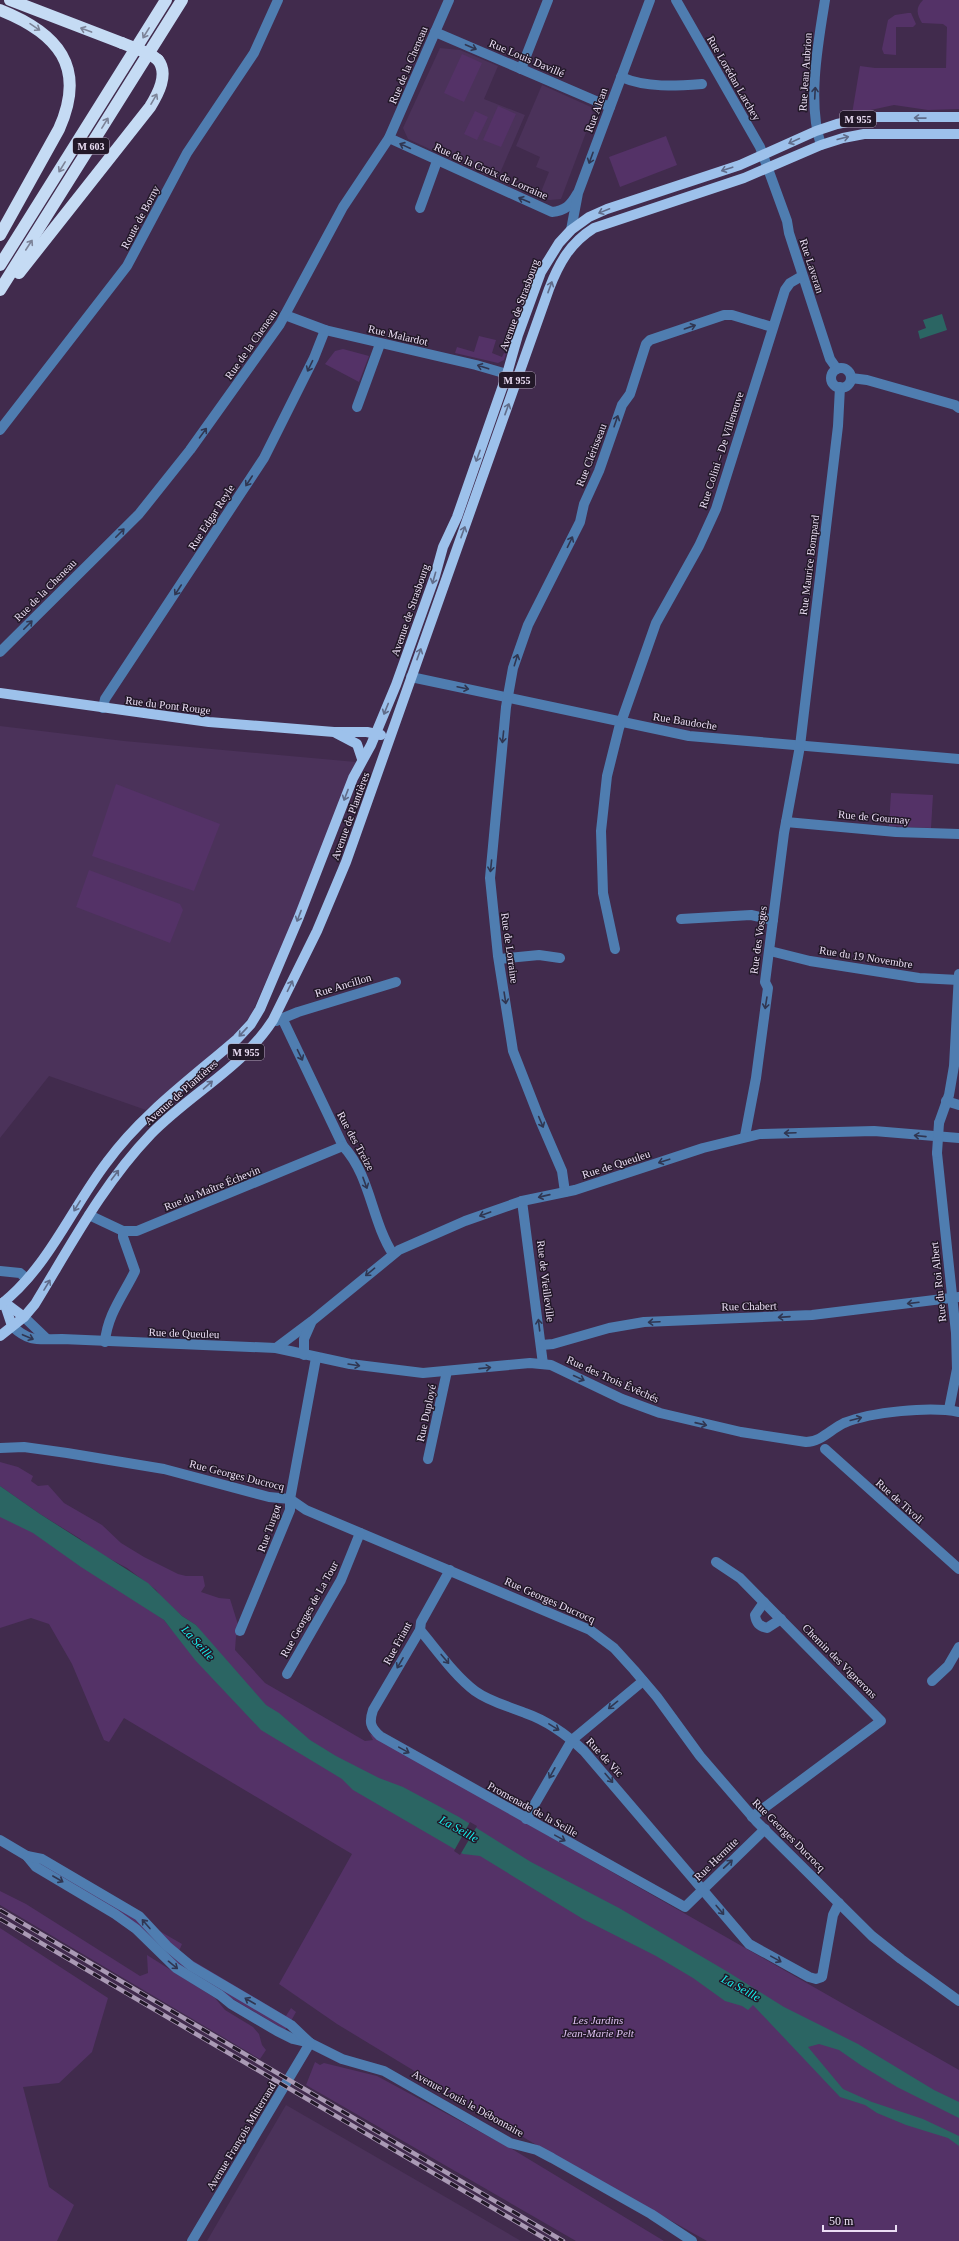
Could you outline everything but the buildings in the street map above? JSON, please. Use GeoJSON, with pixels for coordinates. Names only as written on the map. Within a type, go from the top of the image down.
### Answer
{"type":"FeatureCollection","features":[{"type":"Feature","properties":{"kind":"highway"},"geometry":{"type":"LineString","coordinates":[[0,295],[47,240],[150,107],[158,94],[163,71],[158,60],[150,54],[10,0]]}},
{"type":"Feature","properties":{"kind":"highway","name":"M 603"},"geometry":{"type":"LineString","coordinates":[[0,265],[166,0]]}},
{"type":"Feature","properties":{"kind":"highway","name":"M 603"},"geometry":{"type":"LineString","coordinates":[[0,290],[182,0]]}},
{"type":"Feature","properties":{"kind":"highway"},"geometry":{"type":"LineString","coordinates":[[0,10],[22,19],[51,40],[62,54],[67,65],[71,85],[66,113],[59,128],[0,235]]}},
{"type":"Feature","properties":{"kind":"main road","name":"Avenue de Strasbourg"},"geometry":{"type":"LineString","coordinates":[[376,734],[413,640],[445,542],[456,517],[507,374],[518,335],[541,272],[554,249],[571,230],[590,217],[607,209],[763,156],[816,131],[850,121],[872,117],[959,117]]}},
{"type":"Feature","properties":{"kind":"main road","name":"M 955"},"geometry":{"type":"LineString","coordinates":[[390,738],[549,289],[558,266],[576,241],[594,228],[768,169],[821,145],[864,134],[959,134]]}},
{"type":"Feature","properties":{"kind":"main road","name":"Rue du Pont Rouge"},"geometry":{"type":"LineString","coordinates":[[0,694],[209,722],[334,732],[368,732],[390,738]]}},
{"type":"Feature","properties":{"kind":"main road","name":"Rue du Pont Rouge"},"geometry":{"type":"LineString","coordinates":[[334,732],[357,744],[362,759]]}},
{"type":"Feature","properties":{"kind":"main road","name":"Avenue de Plantières"},"geometry":{"type":"LineString","coordinates":[[2,1303],[43,1261],[87,1190],[120,1145],[139,1125],[237,1039],[251,1024],[260,1009],[297,922],[350,785],[376,734]]}},
{"type":"Feature","properties":{"kind":"main road","name":"Avenue de Plantières"},"geometry":{"type":"LineString","coordinates":[[0,1336],[24,1317],[35,1304],[89,1215],[118,1171],[144,1141],[249,1049],[278,1020],[282,1002],[344,868],[390,738]]}},
{"type":"Feature","properties":{"kind":"main road"},"geometry":{"type":"LineString","coordinates":[[2,1303],[24,1317]]}},
{"type":"Feature","properties":{"kind":"main road"},"geometry":{"type":"LineString","coordinates":[[2,1303],[12,1326]]}},
{"type":"Feature","properties":{"kind":"street","name":"Route de Borny"},"geometry":{"type":"LineString","coordinates":[[0,430],[127,266],[187,153],[254,53],[278,0]]}},
{"type":"Feature","properties":{"kind":"street","name":"Rue de la Cheneau"},"geometry":{"type":"LineString","coordinates":[[0,652],[139,514],[190,450],[285,315],[343,207],[389,138],[449,0]]}},
{"type":"Feature","properties":{"kind":"street"},"geometry":{"type":"LineString","coordinates":[[521,69],[548,0]]}},
{"type":"Feature","properties":{"kind":"street","name":"Rue Alcan"},"geometry":{"type":"LineString","coordinates":[[571,230],[578,193],[650,0]]}},
{"type":"Feature","properties":{"kind":"street","name":"Rue Lorédan Larchey"},"geometry":{"type":"LineString","coordinates":[[676,0],[760,147],[768,169]]}},
{"type":"Feature","properties":{"kind":"street","name":"Rue Jean Aubrion"},"geometry":{"type":"LineString","coordinates":[[821,145],[814,120],[818,44],[825,0]]}},
{"type":"Feature","properties":{"kind":"street","name":"Rue Louis Davillé"},"geometry":{"type":"LineString","coordinates":[[435,32],[610,107]]}},
{"type":"Feature","properties":{"kind":"street"},"geometry":{"type":"LineString","coordinates":[[621,77],[640,83],[670,86],[702,84]]}},
{"type":"Feature","properties":{"kind":"street","name":"Rue de la Croix de Lorraine"},"geometry":{"type":"LineString","coordinates":[[389,138],[552,212],[560,211],[570,205],[578,193]]}},
{"type":"Feature","properties":{"kind":"street"},"geometry":{"type":"LineString","coordinates":[[420,208],[438,161]]}},
{"type":"Feature","properties":{"kind":"street","name":"Rue Laveran"},"geometry":{"type":"LineString","coordinates":[[768,169],[787,221],[802,276],[830,359],[837,369]]}},
{"type":"Feature","properties":{"kind":"street","name":"Rue Colini – De Villeneuve"},"geometry":{"type":"LineString","coordinates":[[615,949],[603,893],[601,830],[607,776],[622,722],[656,623],[699,546],[716,508],[772,327],[785,290],[790,283],[802,276]]}},
{"type":"Feature","properties":{"kind":"street","name":"Rue Malardot"},"geometry":{"type":"LineString","coordinates":[[285,315],[325,330],[380,344],[459,361],[507,374]]}},
{"type":"Feature","properties":{"kind":"street","name":"Rue Clérisseau"},"geometry":{"type":"LineString","coordinates":[[508,698],[513,668],[526,631],[580,522],[584,504],[599,470],[622,405],[630,394],[646,344],[650,340],[724,315],[732,315],[772,327]]}},
{"type":"Feature","properties":{"kind":"street","name":"Rue Edgar Reyle"},"geometry":{"type":"LineString","coordinates":[[103,708],[105,699],[264,458],[311,365],[325,330]]}},
{"type":"Feature","properties":{"kind":"street"},"geometry":{"type":"LineString","coordinates":[[357,407],[380,344]]}},
{"type":"Feature","properties":{"kind":"street"},"geometry":{"type":"LineString","coordinates":[[851,378],[846,386],[840,387],[834,385],[832,379],[833,373],[837,369],[846,369],[851,378],[958,406]]}},
{"type":"Feature","properties":{"kind":"street","name":"Rue Maurice Bompard"},"geometry":{"type":"LineString","coordinates":[[800,746],[838,426],[840,387]]}},
{"type":"Feature","properties":{"kind":"street","name":"Rue Baudoche"},"geometry":{"type":"LineString","coordinates":[[411,677],[689,736],[959,759]]}},
{"type":"Feature","properties":{"kind":"street","name":"Rue de Lorraine"},"geometry":{"type":"LineString","coordinates":[[508,698],[490,878],[499,960],[513,1051],[562,1172],[565,1192]]}},
{"type":"Feature","properties":{"kind":"street","name":"Rue des Vosges"},"geometry":{"type":"LineString","coordinates":[[745,1136],[756,1078],[768,988],[765,982],[786,822],[800,746]]}},
{"type":"Feature","properties":{"kind":"street","name":"Rue de Gournay"},"geometry":{"type":"LineString","coordinates":[[786,822],[896,832],[959,834]]}},
{"type":"Feature","properties":{"kind":"street"},"geometry":{"type":"LineString","coordinates":[[681,919],[751,914],[773,920]]}},
{"type":"Feature","properties":{"kind":"street","name":"Rue du 19 Novembre"},"geometry":{"type":"LineString","coordinates":[[770,951],[810,961],[919,978],[959,977]]}},
{"type":"Feature","properties":{"kind":"street"},"geometry":{"type":"LineString","coordinates":[[499,960],[539,955],[560,958]]}},
{"type":"Feature","properties":{"kind":"street"},"geometry":{"type":"LineString","coordinates":[[959,977],[954,1066],[946,1101],[959,1105]]}},
{"type":"Feature","properties":{"kind":"street","name":"Rue Ancillon"},"geometry":{"type":"LineString","coordinates":[[278,1020],[298,1012],[396,982]]}},
{"type":"Feature","properties":{"kind":"street"},"geometry":{"type":"LineString","coordinates":[[282,1002],[298,1012]]}},
{"type":"Feature","properties":{"kind":"street","name":"Rue des Treize"},"geometry":{"type":"LineString","coordinates":[[278,1020],[343,1146],[354,1157],[393,1254]]}},
{"type":"Feature","properties":{"kind":"street","name":"Rue du Roi Albert"},"geometry":{"type":"LineString","coordinates":[[946,1101],[939,1123],[937,1152],[955,1298],[957,1369],[948,1409]]}},
{"type":"Feature","properties":{"kind":"street","name":"Rue de Queuleu"},"geometry":{"type":"LineString","coordinates":[[12,1326],[23,1336],[33,1340],[47,1339],[276,1348],[405,1246],[462,1223],[522,1202],[565,1192],[745,1136],[760,1134],[850,1131],[959,1138]]}},
{"type":"Feature","properties":{"kind":"street","name":"Rue du Maître Échevin"},"geometry":{"type":"LineString","coordinates":[[123,1231],[137,1231],[343,1146]]}},
{"type":"Feature","properties":{"kind":"street","name":"Rue de Vieilleville"},"geometry":{"type":"LineString","coordinates":[[522,1202],[542,1345],[543,1364]]}},
{"type":"Feature","properties":{"kind":"street"},"geometry":{"type":"LineString","coordinates":[[89,1215],[123,1231],[123,1237],[135,1271],[127,1289],[120,1296],[106,1330],[105,1342]]}},
{"type":"Feature","properties":{"kind":"street"},"geometry":{"type":"LineString","coordinates":[[3,1271],[20,1273],[27,1279]]}},
{"type":"Feature","properties":{"kind":"street","name":"Rue Chabert"},"geometry":{"type":"LineString","coordinates":[[542,1345],[553,1344],[609,1328],[644,1322],[812,1315],[955,1298]]}},
{"type":"Feature","properties":{"kind":"street"},"geometry":{"type":"LineString","coordinates":[[24,1317],[47,1339]]}},
{"type":"Feature","properties":{"kind":"street","name":"Rue de Queuleu"},"geometry":{"type":"LineString","coordinates":[[304,1355],[304,1339],[312,1321]]}},
{"type":"Feature","properties":{"kind":"street","name":"Rue des Trois Évêchés"},"geometry":{"type":"LineString","coordinates":[[276,1348],[316,1358],[394,1371],[423,1373],[530,1363],[551,1365],[622,1399],[660,1413],[741,1432],[811,1442]]}},
{"type":"Feature","properties":{"kind":"street","name":"Rue Turgot"},"geometry":{"type":"LineString","coordinates":[[240,1631],[289,1513],[290,1500],[316,1358]]}},
{"type":"Feature","properties":{"kind":"street","name":"Rue Duployé"},"geometry":{"type":"LineString","coordinates":[[428,1459],[447,1371]]}},
{"type":"Feature","properties":{"kind":"street"},"geometry":{"type":"LineString","coordinates":[[811,1442],[842,1424],[856,1419],[902,1412],[948,1409],[959,1412]]}},
{"type":"Feature","properties":{"kind":"street"},"geometry":{"type":"LineString","coordinates":[[822,1437],[825,1449]]}},
{"type":"Feature","properties":{"kind":"street","name":"Rue de Tivoli"},"geometry":{"type":"LineString","coordinates":[[811,1442],[825,1449],[959,1569]]}},
{"type":"Feature","properties":{"kind":"street","name":"Rue Georges Ducrocq"},"geometry":{"type":"LineString","coordinates":[[0,1448],[11,1446],[67,1453],[158,1468],[269,1497],[290,1500],[306,1510],[590,1630],[614,1648],[643,1681],[700,1756],[752,1817],[872,1936],[959,2001]]}},
{"type":"Feature","properties":{"kind":"street","name":"Rue Georges de La Tour"},"geometry":{"type":"LineString","coordinates":[[287,1674],[341,1580],[360,1533]]}},
{"type":"Feature","properties":{"kind":"street","name":"Chemin des Vignerons"},"geometry":{"type":"LineString","coordinates":[[716,1562],[740,1578],[881,1721],[752,1817]]}},
{"type":"Feature","properties":{"kind":"street","name":"Rue Friant"},"geometry":{"type":"LineString","coordinates":[[372,1729],[370,1720],[373,1710],[420,1630],[421,1622],[450,1570]]}},
{"type":"Feature","properties":{"kind":"street"},"geometry":{"type":"LineString","coordinates":[[764,1602],[755,1616],[756,1622],[761,1627],[767,1628],[781,1619]]}},
{"type":"Feature","properties":{"kind":"street","name":"Rue de Vic"},"geometry":{"type":"LineString","coordinates":[[420,1630],[462,1679],[475,1691],[491,1700],[540,1719],[572,1740],[594,1760],[749,1944],[809,1977],[816,1979],[822,1977],[833,1915],[839,1904]]}},
{"type":"Feature","properties":{"kind":"street"},"geometry":{"type":"LineString","coordinates":[[932,1681],[948,1666],[959,1647]]}},
{"type":"Feature","properties":{"kind":"street"},"geometry":{"type":"LineString","coordinates":[[526,1819],[572,1740],[643,1681]]}},
{"type":"Feature","properties":{"kind":"street","name":"Promenade de la Seille"},"geometry":{"type":"LineString","coordinates":[[372,1729],[384,1739],[684,1907]]}},
{"type":"Feature","properties":{"kind":"street","name":"Rue Hermite"},"geometry":{"type":"LineString","coordinates":[[684,1907],[765,1830]]}},
{"type":"Feature","properties":{"kind":"street","name":"Avenue Louis le Débonnaire"},"geometry":{"type":"LineString","coordinates":[[0,1840],[27,1856],[42,1859],[139,1916],[167,1946],[191,1966],[291,2025],[310,2043],[342,2058],[371,2067],[395,2077],[510,2143],[544,2153],[651,2214],[692,2241]]}},
{"type":"Feature","properties":{"kind":"street","name":"Avenue François Mitterrand"},"geometry":{"type":"LineString","coordinates":[[192,2241],[310,2043]]}},
{"type":"Feature","properties":{"kind":"shaded area"},"geometry":{"type":"Polygon","coordinates":[[[440,48],[460,50],[498,66],[484,99],[525,115],[497,180],[408,139],[403,128],[440,48]]]}},
{"type":"Feature","properties":{"kind":"shaded area"},"geometry":{"type":"Polygon","coordinates":[[[542,85],[591,107],[593,114],[561,199],[550,200],[539,197],[549,172],[536,167],[540,157],[516,146],[542,85]]]}},
{"type":"Feature","properties":{"kind":"shaded area"},"geometry":{"type":"Polygon","coordinates":[[[0,726],[124,741],[356,762],[292,922],[251,1015],[233,1036],[146,1110],[49,1076],[0,1138],[0,726]]]}},
{"type":"Feature","properties":{"kind":"shaded area"},"geometry":{"type":"Polygon","coordinates":[[[286,2105],[468,2210],[521,2241],[207,2241],[286,2105]]]}},
{"type":"Feature","properties":{"kind":"green space"},"geometry":{"type":"Polygon","coordinates":[[[923,0],[959,0],[959,109],[928,110],[894,105],[852,114],[860,66],[875,68],[946,68],[947,27],[943,24],[922,23],[919,17],[918,8],[923,0]]]}},
{"type":"Feature","properties":{"kind":"green space"},"geometry":{"type":"Polygon","coordinates":[[[911,13],[916,24],[913,27],[896,27],[896,55],[884,54],[882,49],[888,20],[895,15],[911,13]]]}},
{"type":"Feature","properties":{"kind":"green space"},"geometry":{"type":"Polygon","coordinates":[[[462,54],[482,63],[464,102],[444,93],[462,54]]]}},
{"type":"Feature","properties":{"kind":"green space"},"geometry":{"type":"Polygon","coordinates":[[[498,106],[516,114],[501,147],[483,140],[498,106]]]}},
{"type":"Feature","properties":{"kind":"green space"},"geometry":{"type":"Polygon","coordinates":[[[475,111],[488,117],[477,140],[464,134],[475,111]]]}},
{"type":"Feature","properties":{"kind":"green space"},"geometry":{"type":"Polygon","coordinates":[[[666,136],[677,165],[620,187],[609,157],[666,136]]]}},
{"type":"Feature","properties":{"kind":"green space"},"geometry":{"type":"Polygon","coordinates":[[[479,336],[496,340],[492,353],[502,357],[504,353],[506,354],[504,360],[498,363],[455,353],[457,347],[474,352],[479,336]]]}},
{"type":"Feature","properties":{"kind":"green space"},"geometry":{"type":"Polygon","coordinates":[[[343,349],[369,356],[359,382],[325,364],[335,351],[343,349]]]}},
{"type":"Feature","properties":{"kind":"green space"},"geometry":{"type":"Polygon","coordinates":[[[116,784],[220,824],[194,891],[92,856],[116,784]]]}},
{"type":"Feature","properties":{"kind":"green space"},"geometry":{"type":"Polygon","coordinates":[[[891,793],[933,795],[931,828],[889,826],[891,793]]]}},
{"type":"Feature","properties":{"kind":"green space"},"geometry":{"type":"Polygon","coordinates":[[[89,870],[180,904],[183,910],[170,943],[76,907],[89,870]]]}},
{"type":"Feature","properties":{"kind":"green space","name":"Les Jardins Jean-Marie Pelt"},"geometry":{"type":"Polygon","coordinates":[[[0,1462],[18,1467],[33,1476],[31,1481],[38,1486],[48,1485],[64,1503],[102,1525],[121,1543],[144,1557],[178,1574],[186,1576],[203,1576],[205,1586],[201,1592],[219,1598],[230,1599],[240,1631],[236,1636],[235,1650],[265,1683],[365,1741],[373,1740],[370,1734],[959,2070],[959,2241],[707,2241],[533,2143],[337,2024],[279,1984],[352,1854],[124,1718],[109,1742],[104,1740],[72,1664],[49,1624],[31,1618],[0,1628],[0,1502],[164,1620],[172,1630],[205,1637],[196,1625],[182,1616],[161,1597],[156,1590],[127,1568],[97,1552],[79,1538],[40,1514],[0,1486],[0,1462]]]}},
{"type":"Feature","properties":{"kind":"green space"},"geometry":{"type":"Polygon","coordinates":[[[41,1861],[136,1919],[150,1932],[288,2026],[285,2030],[189,1973],[39,1865],[41,1861]]]}},
{"type":"Feature","properties":{"kind":"green space"},"geometry":{"type":"Polygon","coordinates":[[[0,1891],[26,1904],[140,1976],[148,1973],[147,1955],[215,1998],[225,2010],[253,2027],[259,2034],[262,2045],[266,2050],[260,2059],[0,1905],[0,1891]]]}},
{"type":"Feature","properties":{"kind":"green space"},"geometry":{"type":"Polygon","coordinates":[[[0,1928],[108,1998],[92,2052],[59,2083],[23,2087],[49,2187],[74,2205],[57,2241],[0,2241],[0,1928]]]}},
{"type":"Feature","properties":{"kind":"green space"},"geometry":{"type":"Polygon","coordinates":[[[156,1929],[182,1944],[179,1951],[190,1959],[286,2016],[291,2008],[296,2012],[291,2021],[182,1956],[156,1929]]]}},
{"type":"Feature","properties":{"kind":"green space"},"geometry":{"type":"Polygon","coordinates":[[[315,2062],[320,2065],[324,2063],[377,2076],[512,2149],[664,2241],[576,2241],[306,2085],[315,2062]]]}},
{"type":"Feature","properties":{"kind":"water"},"geometry":{"type":"Polygon","coordinates":[[[942,314],[947,330],[920,339],[918,331],[926,328],[923,320],[942,314]]]}},
{"type":"Feature","properties":{"kind":"water","name":"La Seille"},"geometry":{"type":"Polygon","coordinates":[[[0,1486],[40,1514],[148,1583],[182,1616],[196,1625],[266,1705],[279,1713],[310,1740],[336,1756],[379,1778],[403,1787],[459,1817],[531,1862],[619,1908],[728,1972],[784,2007],[858,2044],[934,2090],[959,2102],[959,2118],[897,2087],[839,2050],[819,2044],[808,2047],[843,2089],[872,2102],[923,2119],[959,2136],[959,2146],[948,2138],[906,2125],[877,2113],[865,2105],[840,2097],[753,2005],[748,2010],[742,2006],[725,2001],[693,1978],[656,1956],[583,1919],[480,1856],[463,1854],[353,1790],[342,1779],[261,1730],[195,1660],[164,1620],[81,1567],[33,1533],[0,1517],[0,1486]]]}},
{"type":"Feature","properties":{"kind":"pier"},"geometry":{"type":"Polygon","coordinates":[[[470,1822],[477,1826],[460,1855],[454,1851],[470,1822]]]}},
{"type":"Feature","properties":{"kind":"railway"},"geometry":{"type":"LineString","coordinates":[[0,1910],[563,2241]]}},
{"type":"Feature","properties":{"kind":"railway"},"geometry":{"type":"LineString","coordinates":[[0,1919],[549,2241]]}}]}
